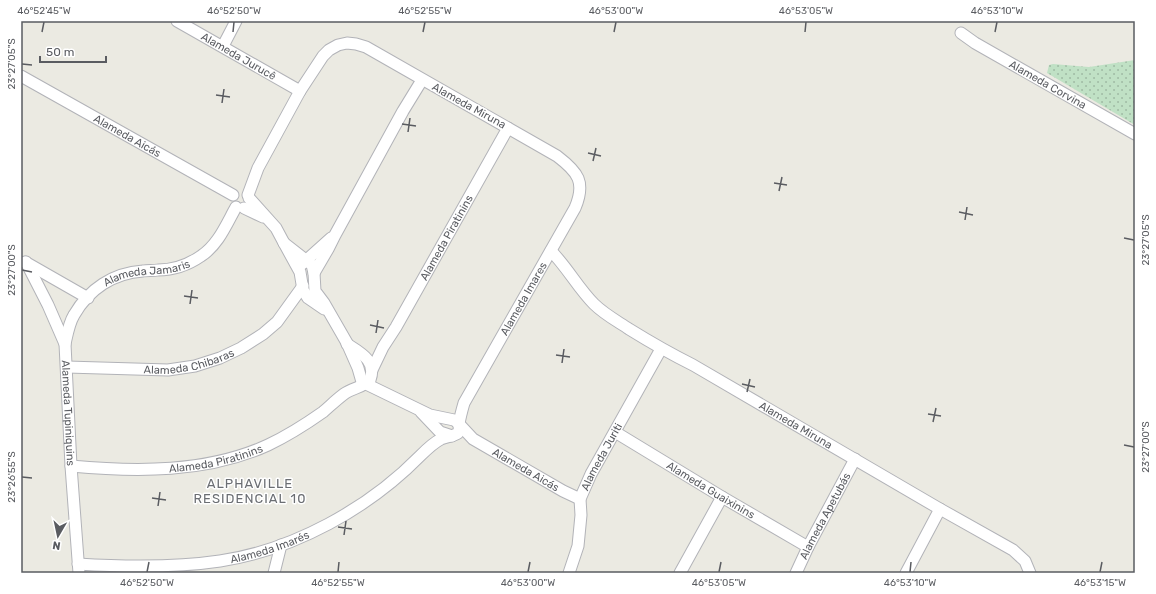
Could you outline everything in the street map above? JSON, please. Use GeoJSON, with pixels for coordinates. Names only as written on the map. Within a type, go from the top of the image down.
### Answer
{"type":"FeatureCollection","features":[{"type":"Feature","properties":{"kind":"street","name":"Alameda Jurucê"},"geometry":{"type":"LineString","coordinates":[[177,21],[300,91]]}},
{"type":"Feature","properties":{"kind":"street"},"geometry":{"type":"LineString","coordinates":[[223,46],[236,21]]}},
{"type":"Feature","properties":{"kind":"street","name":"Alameda Corvina"},"geometry":{"type":"LineString","coordinates":[[961,33],[981,46],[1135,134]]}},
{"type":"Feature","properties":{"kind":"street","name":"Alameda Miruna"},"geometry":{"type":"LineString","coordinates":[[300,91],[323,56],[329,50],[338,45],[347,43],[366,47],[557,156],[571,166],[579,180],[580,193]]}},
{"type":"Feature","properties":{"kind":"street","name":"Alameda Aicás"},"geometry":{"type":"LineString","coordinates":[[21,76],[243,195],[276,228],[302,276],[303,286],[329,313],[347,343],[358,368],[361,380],[369,377],[387,394],[430,415],[454,420],[473,439],[563,491],[580,499]]}},
{"type":"Feature","properties":{"kind":"street"},"geometry":{"type":"LineString","coordinates":[[314,273],[422,80]]}},
{"type":"Feature","properties":{"kind":"street"},"geometry":{"type":"LineString","coordinates":[[240,208],[232,203],[243,195],[300,91]]}},
{"type":"Feature","properties":{"kind":"street","name":"Alameda Piratinins"},"geometry":{"type":"LineString","coordinates":[[369,377],[383,347],[396,327],[508,128]]}},
{"type":"Feature","properties":{"kind":"street","name":"Alameda Imares"},"geometry":{"type":"LineString","coordinates":[[464,403],[575,208],[580,193]]}},
{"type":"Feature","properties":{"kind":"street","name":"Alameda Jamaris"},"geometry":{"type":"LineString","coordinates":[[65,344],[74,315],[100,285],[121,274],[143,270],[175,268],[188,264],[201,256],[211,248],[240,208],[249,204],[243,195]]}},
{"type":"Feature","properties":{"kind":"street","name":"Alameda Aicás"},"geometry":{"type":"LineString","coordinates":[[240,208],[258,213],[268,220]]}},
{"type":"Feature","properties":{"kind":"street"},"geometry":{"type":"LineString","coordinates":[[298,268],[335,235]]}},
{"type":"Feature","properties":{"kind":"street","name":"Alameda Aicás"},"geometry":{"type":"LineString","coordinates":[[284,243],[312,265],[314,273],[311,294]]}},
{"type":"Feature","properties":{"kind":"street","name":"Alameda Miruna"},"geometry":{"type":"LineString","coordinates":[[551,251],[562,262],[581,289],[594,304],[610,317],[661,349],[693,365],[1013,550],[1025,561],[1030,573]]}},
{"type":"Feature","properties":{"kind":"street","name":"Alameda Tupiniquins"},"geometry":{"type":"LineString","coordinates":[[23,261],[88,298]]}},
{"type":"Feature","properties":{"kind":"street","name":"Alameda Tupiniquins"},"geometry":{"type":"LineString","coordinates":[[23,261],[48,305],[65,344],[71,466],[79,568]]}},
{"type":"Feature","properties":{"kind":"street","name":"Alameda Chibaras"},"geometry":{"type":"LineString","coordinates":[[67,367],[168,370],[195,366],[220,358],[241,348],[264,334],[277,322],[303,286]]}},
{"type":"Feature","properties":{"kind":"street"},"geometry":{"type":"LineString","coordinates":[[291,304],[311,294]]}},
{"type":"Feature","properties":{"kind":"street","name":"Alameda Aicás"},"geometry":{"type":"LineString","coordinates":[[347,343],[366,356]]}},
{"type":"Feature","properties":{"kind":"street"},"geometry":{"type":"LineString","coordinates":[[345,393],[354,380],[360,363],[366,356],[383,347]]}},
{"type":"Feature","properties":{"kind":"street","name":"Alameda Juriti"},"geometry":{"type":"LineString","coordinates":[[569,573],[578,546],[581,515],[580,499],[591,474],[661,349]]}},
{"type":"Feature","properties":{"kind":"street"},"geometry":{"type":"LineString","coordinates":[[345,393],[369,377],[371,364],[366,356]]}},
{"type":"Feature","properties":{"kind":"street","name":"Alameda Piratinins"},"geometry":{"type":"LineString","coordinates":[[71,466],[103,469],[177,468],[202,465],[234,457],[268,445],[300,427],[324,411],[345,393]]}},
{"type":"Feature","properties":{"kind":"street"},"geometry":{"type":"LineString","coordinates":[[431,445],[435,428],[438,423],[464,403]]}},
{"type":"Feature","properties":{"kind":"street"},"geometry":{"type":"LineString","coordinates":[[431,445],[440,439],[459,432],[459,424],[464,403]]}},
{"type":"Feature","properties":{"kind":"street","name":"Alameda Aicás"},"geometry":{"type":"LineString","coordinates":[[419,410],[440,432],[473,439]]}},
{"type":"Feature","properties":{"kind":"street","name":"Alameda Guaixinins"},"geometry":{"type":"LineString","coordinates":[[615,432],[808,547]]}},
{"type":"Feature","properties":{"kind":"street","name":"Alameda Imarés"},"geometry":{"type":"LineString","coordinates":[[79,568],[128,570],[222,561],[247,556],[281,545],[334,521],[367,501],[404,472],[431,445]]}},
{"type":"Feature","properties":{"kind":"street","name":"Alameda Apetubás"},"geometry":{"type":"LineString","coordinates":[[796,573],[808,547],[855,459]]}},
{"type":"Feature","properties":{"kind":"street"},"geometry":{"type":"LineString","coordinates":[[680,573],[722,497]]}},
{"type":"Feature","properties":{"kind":"street"},"geometry":{"type":"LineString","coordinates":[[906,573],[940,509]]}},
{"type":"Feature","properties":{"kind":"street"},"geometry":{"type":"LineString","coordinates":[[274,573],[281,545]]}},
{"type":"Feature","properties":{"kind":"green space"},"geometry":{"type":"Polygon","coordinates":[[[1135,60],[1135,125],[1047,73],[1049,65],[1053,64],[1089,67],[1135,60]]]}},
{"type":"Feature","properties":{"kind":"district","name":"ALPHAVILLE RESIDENCIAL 10"},"geometry":{"type":"Point","coordinates":[250,490]}}]}
